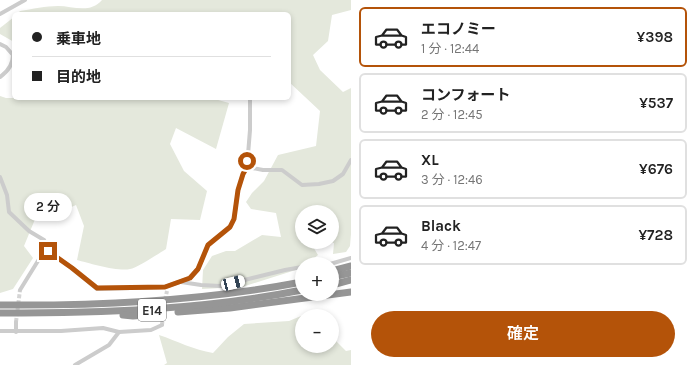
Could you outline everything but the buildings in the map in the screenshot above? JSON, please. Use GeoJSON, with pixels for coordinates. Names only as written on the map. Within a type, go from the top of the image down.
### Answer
{"type":"FeatureCollection","features":[{"type":"Feature","properties":{"kind":"highway"},"geometry":{"type":"LineString","coordinates":[[339,269],[351,266]]}},
{"type":"Feature","properties":{"kind":"highway"},"geometry":{"type":"LineString","coordinates":[[339,276],[351,273]]}},
{"type":"Feature","properties":{"kind":"highway"},"geometry":{"type":"LineString","coordinates":[[339,283],[351,280]]}},
{"type":"Feature","properties":{"kind":"highway","name":"E14"},"geometry":{"type":"LineString","coordinates":[[0,305],[98,305],[168,300],[237,293],[295,284]]}},
{"type":"Feature","properties":{"kind":"highway","name":"E14"},"geometry":{"type":"LineString","coordinates":[[0,313],[99,313],[169,309],[295,291]]}},
{"type":"Feature","properties":{"kind":"highway"},"geometry":{"type":"LineString","coordinates":[[99,313],[133,316],[230,308],[351,292]]}},
{"type":"Feature","properties":{"kind":"highway"},"geometry":{"type":"LineString","coordinates":[[282,301],[351,297]]}},
{"type":"Feature","properties":{"kind":"street"},"geometry":{"type":"LineString","coordinates":[[0,14],[24,0]]}},
{"type":"Feature","properties":{"kind":"street"},"geometry":{"type":"LineString","coordinates":[[0,44],[12,54]]}},
{"type":"Feature","properties":{"kind":"street"},"geometry":{"type":"LineString","coordinates":[[0,77],[10,67],[12,62]]}},
{"type":"Feature","properties":{"kind":"street"},"geometry":{"type":"LineString","coordinates":[[0,177],[6,191],[9,212],[29,231],[44,240],[48,251],[97,288],[166,289],[190,278],[198,269],[208,245],[230,227],[234,219],[238,190],[247,167],[250,130],[250,100]]}},
{"type":"Feature","properties":{"kind":"street"},"geometry":{"type":"LineString","coordinates":[[247,167],[264,170],[282,170],[302,185],[319,184],[332,181],[343,174],[351,160]]}},
{"type":"Feature","properties":{"kind":"street"},"geometry":{"type":"LineString","coordinates":[[20,290],[41,256],[48,251]]}},
{"type":"Feature","properties":{"kind":"street"},"geometry":{"type":"LineString","coordinates":[[339,261],[351,258]]}},
{"type":"Feature","properties":{"kind":"street"},"geometry":{"type":"LineString","coordinates":[[181,282],[220,286],[295,269]]}},
{"type":"Feature","properties":{"kind":"street"},"geometry":{"type":"LineString","coordinates":[[16,322],[16,332]]}},
{"type":"Feature","properties":{"kind":"street"},"geometry":{"type":"LineString","coordinates":[[0,331],[61,331],[103,328],[119,332],[151,330],[162,325]]}},
{"type":"Feature","properties":{"kind":"street"},"geometry":{"type":"LineString","coordinates":[[75,365],[109,345],[119,332]]}},
{"type":"Feature","properties":{"kind":"shaded area"},"geometry":{"type":"Polygon","coordinates":[[[102,0],[351,0],[351,10],[332,15],[328,41],[313,55],[320,70],[343,92],[351,88],[351,234],[350,246],[346,252],[333,254],[333,249],[339,249],[339,205],[295,205],[295,249],[314,249],[318,255],[316,257],[295,257],[295,270],[242,287],[202,289],[203,270],[212,256],[226,251],[235,251],[262,235],[281,237],[276,213],[251,209],[246,202],[252,193],[264,181],[278,155],[316,146],[320,111],[291,84],[291,12],[19,12],[49,6],[81,8],[92,7],[102,0]]]}},
{"type":"Feature","properties":{"kind":"shaded area"},"geometry":{"type":"Polygon","coordinates":[[[12,19],[12,41],[0,34],[0,28],[12,19]]]}},
{"type":"Feature","properties":{"kind":"shaded area"},"geometry":{"type":"Polygon","coordinates":[[[0,96],[12,98],[12,100],[218,100],[229,103],[216,149],[176,128],[170,144],[184,171],[207,191],[200,220],[171,219],[166,249],[137,266],[125,270],[104,267],[77,260],[84,226],[76,205],[58,213],[38,212],[24,246],[33,258],[13,289],[0,293],[0,96]]]}},
{"type":"Feature","properties":{"kind":"shaded area"},"geometry":{"type":"Polygon","coordinates":[[[295,318],[295,353],[339,353],[339,344],[346,351],[351,350],[351,365],[164,365],[167,363],[159,335],[192,348],[213,353],[228,337],[244,324],[289,321],[295,318]]]}},
{"type":"Feature","properties":{"kind":"tunnel"},"geometry":{"type":"LineString","coordinates":[[16,322],[20,290]]}},
{"type":"Feature","properties":{"kind":"tunnel"},"geometry":{"type":"LineString","coordinates":[[165,300],[167,291]]}},
{"type":"Feature","properties":{"kind":"tunnel"},"geometry":{"type":"LineString","coordinates":[[162,325],[164,307]]}},
{"type":"Feature","properties":{"kind":"route"},"geometry":{"type":"LineString","coordinates":[[48,251],[97,288],[165,287],[190,278],[198,269],[208,245],[230,227],[234,219],[238,190],[247,167],[247,161]]}}]}
